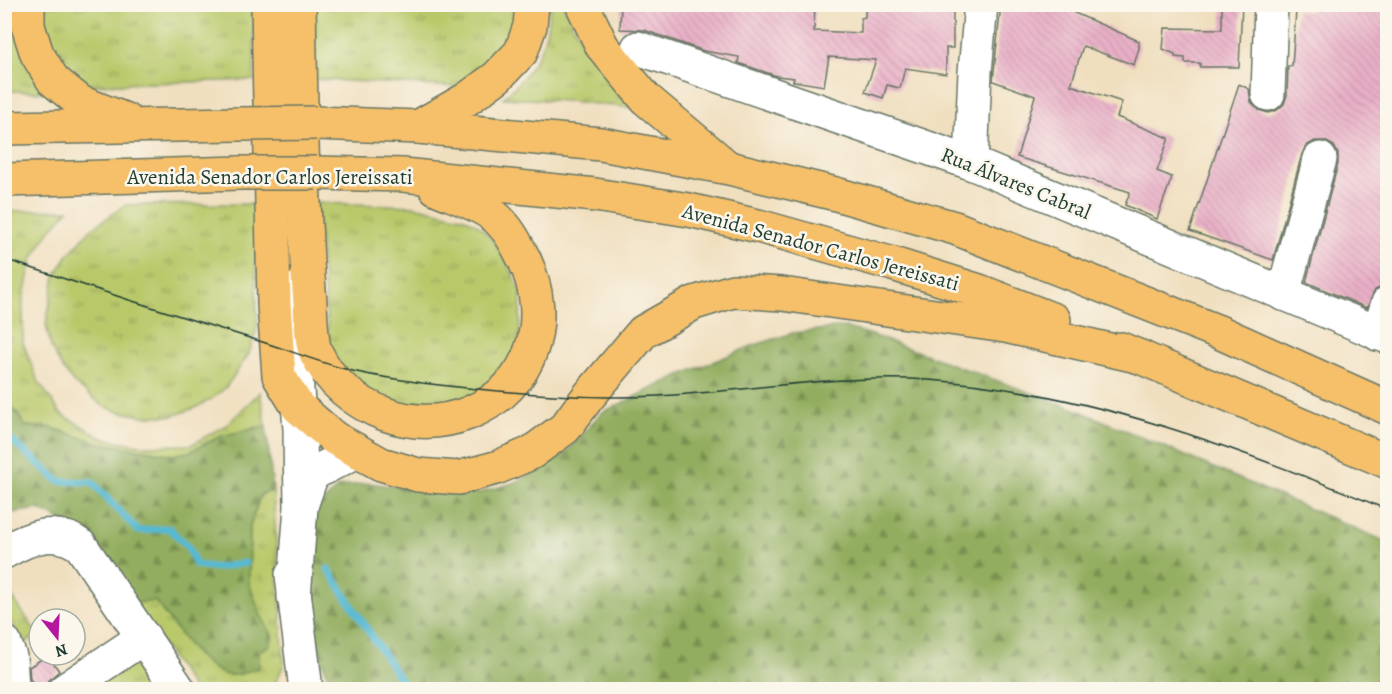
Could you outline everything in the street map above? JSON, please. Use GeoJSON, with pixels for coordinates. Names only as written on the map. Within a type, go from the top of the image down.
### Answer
{"type":"FeatureCollection","features":[{"type":"Feature","properties":{"kind":"main road"},"geometry":{"type":"LineString","coordinates":[[28,4],[28,26],[37,54],[53,80],[80,102],[141,126]]}},
{"type":"Feature","properties":{"kind":"main road"},"geometry":{"type":"LineString","coordinates":[[268,4],[274,304],[279,376],[298,407],[334,438],[381,464],[418,476],[458,478],[496,468],[531,453],[565,428],[643,332],[694,303],[733,291],[782,294],[1005,326],[1141,357]]}},
{"type":"Feature","properties":{"kind":"main road"},"geometry":{"type":"LineString","coordinates":[[299,4],[304,218],[314,351],[330,376],[347,393],[374,410],[397,418],[426,423],[456,418],[485,406],[507,390],[528,362],[536,337],[538,310],[536,290],[516,242],[505,227],[492,214],[463,199],[404,175]]}},
{"type":"Feature","properties":{"kind":"main road"},"geometry":{"type":"LineString","coordinates":[[418,126],[467,99],[497,77],[513,61],[520,52],[527,34],[532,4]]}},
{"type":"Feature","properties":{"kind":"main road"},"geometry":{"type":"LineString","coordinates":[[582,4],[602,46],[646,99],[729,168]]}},
{"type":"Feature","properties":{"kind":"main road"},"geometry":{"type":"LineString","coordinates":[[4,128],[316,123],[418,126],[601,144],[729,168],[836,194],[955,228],[1219,332],[1388,408]]}},
{"type":"Feature","properties":{"kind":"main road","name":"Avenida Senador Carlos Jereissati"},"geometry":{"type":"LineString","coordinates":[[4,180],[240,173],[404,175],[595,195],[689,210],[758,226],[979,291],[1058,321],[1388,462]]}},
{"type":"Feature","properties":{"kind":"street"},"geometry":{"type":"LineString","coordinates":[[971,163],[981,4]]}},
{"type":"Feature","properties":{"kind":"street"},"geometry":{"type":"LineString","coordinates":[[1268,94],[1271,4]]}},
{"type":"Feature","properties":{"kind":"street","name":"Rua Álvares Cabral"},"geometry":{"type":"LineString","coordinates":[[638,48],[971,163],[1283,294],[1384,325]]}},
{"type":"Feature","properties":{"kind":"street"},"geometry":{"type":"LineString","coordinates":[[1283,294],[1320,159]]}},
{"type":"Feature","properties":{"kind":"street"},"geometry":{"type":"LineString","coordinates":[[294,597],[301,507],[300,429],[294,351],[304,218]]}},
{"type":"Feature","properties":{"kind":"street"},"geometry":{"type":"LineString","coordinates":[[279,376],[284,497],[306,690]]}},
{"type":"Feature","properties":{"kind":"street"},"geometry":{"type":"LineString","coordinates":[[301,507],[312,474],[357,451]]}},
{"type":"Feature","properties":{"kind":"street"},"geometry":{"type":"LineString","coordinates":[[4,552],[28,539],[53,534],[72,539],[81,546],[179,690]]}},
{"type":"Feature","properties":{"kind":"street"},"geometry":{"type":"LineString","coordinates":[[65,690],[144,637]]}},
{"type":"Feature","properties":{"kind":"street"},"geometry":{"type":"LineString","coordinates":[[4,642],[10,657],[12,687],[10,690]]}},
{"type":"Feature","properties":{"kind":"green space"},"geometry":{"type":"Polygon","coordinates":[[[521,4],[512,43],[460,87],[312,79],[311,5],[521,4]]]}},
{"type":"Feature","properties":{"kind":"green space"},"geometry":{"type":"Polygon","coordinates":[[[5,5],[17,5],[49,92],[5,91],[5,5]]]}},
{"type":"Feature","properties":{"kind":"green space"},"geometry":{"type":"Polygon","coordinates":[[[42,5],[254,5],[254,80],[83,85],[64,68],[53,50],[46,29],[42,5]]]}},
{"type":"Feature","properties":{"kind":"green space"},"geometry":{"type":"Polygon","coordinates":[[[549,5],[563,5],[584,46],[635,108],[569,101],[503,98],[522,79],[537,57],[546,32],[549,5]]]}},
{"type":"Feature","properties":{"kind":"green space"},"geometry":{"type":"Polygon","coordinates":[[[316,203],[414,206],[465,218],[478,225],[493,240],[510,268],[521,293],[519,347],[493,384],[458,405],[393,409],[331,361],[316,203]]]}},
{"type":"Feature","properties":{"kind":"green space"},"geometry":{"type":"Polygon","coordinates":[[[255,204],[257,328],[249,354],[226,387],[213,398],[195,408],[172,416],[142,416],[116,411],[102,405],[73,382],[51,347],[46,325],[55,276],[67,256],[91,229],[126,205],[255,204]]]}},
{"type":"Feature","properties":{"kind":"green space"},"geometry":{"type":"Polygon","coordinates":[[[68,210],[49,232],[32,259],[23,300],[23,343],[38,381],[61,414],[102,438],[145,446],[191,445],[228,424],[260,392],[266,426],[221,436],[189,452],[173,455],[99,443],[52,428],[25,426],[5,400],[5,211],[68,210]]]}},
{"type":"Feature","properties":{"kind":"green space"},"geometry":{"type":"Polygon","coordinates":[[[843,327],[872,335],[1080,411],[1387,542],[1387,689],[333,689],[321,658],[311,611],[307,528],[316,510],[338,487],[370,483],[433,492],[479,493],[513,483],[542,469],[567,452],[601,413],[676,377],[752,346],[793,333],[843,327]]]}},
{"type":"Feature","properties":{"kind":"green space"},"geometry":{"type":"Polygon","coordinates":[[[4,400],[17,413],[25,426],[52,428],[99,443],[173,455],[189,452],[221,436],[266,426],[273,491],[261,494],[250,525],[249,583],[260,614],[273,637],[269,646],[259,651],[259,668],[227,675],[207,664],[197,655],[155,601],[134,603],[83,531],[39,509],[5,514],[4,400]]]}},
{"type":"Feature","properties":{"kind":"green space"},"geometry":{"type":"Polygon","coordinates":[[[273,491],[284,664],[273,689],[193,689],[134,603],[155,601],[197,656],[239,675],[245,671],[257,653],[269,644],[273,637],[260,614],[249,583],[250,525],[261,494],[273,491]]]}},
{"type":"Feature","properties":{"kind":"green space"},"geometry":{"type":"Polygon","coordinates":[[[5,589],[27,619],[27,642],[25,643],[5,613],[5,589]]]}},
{"type":"Feature","properties":{"kind":"green space"},"geometry":{"type":"Polygon","coordinates":[[[141,658],[161,690],[73,690],[141,658]]]}},
{"type":"Feature","properties":{"kind":"building"},"geometry":{"type":"Polygon","coordinates":[[[621,4],[815,4],[814,31],[861,33],[861,18],[865,17],[865,10],[878,9],[878,4],[951,4],[953,7],[953,48],[946,48],[946,74],[905,68],[900,88],[887,85],[883,98],[865,92],[876,60],[829,57],[824,86],[793,81],[794,78],[777,76],[738,63],[739,57],[704,51],[644,30],[620,29],[621,4]]]}},
{"type":"Feature","properties":{"kind":"building"},"geometry":{"type":"Polygon","coordinates":[[[1001,4],[1054,4],[1139,41],[1134,65],[1083,46],[1071,85],[1122,102],[1117,117],[1169,138],[1157,171],[1172,177],[1157,219],[1125,205],[1130,192],[1017,157],[1035,96],[993,81],[1001,4]]]}},
{"type":"Feature","properties":{"kind":"building"},"geometry":{"type":"Polygon","coordinates":[[[1222,4],[1242,4],[1239,67],[1200,67],[1200,63],[1185,63],[1185,58],[1175,57],[1175,54],[1163,49],[1165,28],[1222,29],[1222,4]]]}},
{"type":"Feature","properties":{"kind":"building"},"geometry":{"type":"Polygon","coordinates":[[[1311,4],[1388,4],[1388,285],[1375,290],[1367,308],[1306,282],[1338,164],[1338,154],[1334,146],[1325,141],[1315,141],[1306,146],[1302,154],[1273,260],[1190,231],[1239,84],[1249,89],[1251,102],[1259,110],[1268,113],[1284,104],[1287,95],[1288,66],[1292,66],[1296,11],[1311,12],[1311,4]]]}},
{"type":"Feature","properties":{"kind":"building"},"geometry":{"type":"Polygon","coordinates":[[[29,667],[56,667],[59,671],[42,690],[38,690],[30,679],[29,667]]]}},
{"type":"Feature","properties":{"kind":"waterway"},"geometry":{"type":"LineString","coordinates":[[4,434],[59,481],[92,482],[138,531],[169,528],[188,547],[196,565],[218,568],[245,563]]}},
{"type":"Feature","properties":{"kind":"waterway"},"geometry":{"type":"LineString","coordinates":[[328,569],[407,690]]}},
{"type":"Feature","properties":{"kind":"tram line"},"geometry":{"type":"LineString","coordinates":[[4,259],[334,366],[364,374],[422,383],[540,394],[629,397],[692,394],[827,381],[895,379],[989,386],[1048,396],[1163,426],[1220,445],[1388,510]]}}]}
